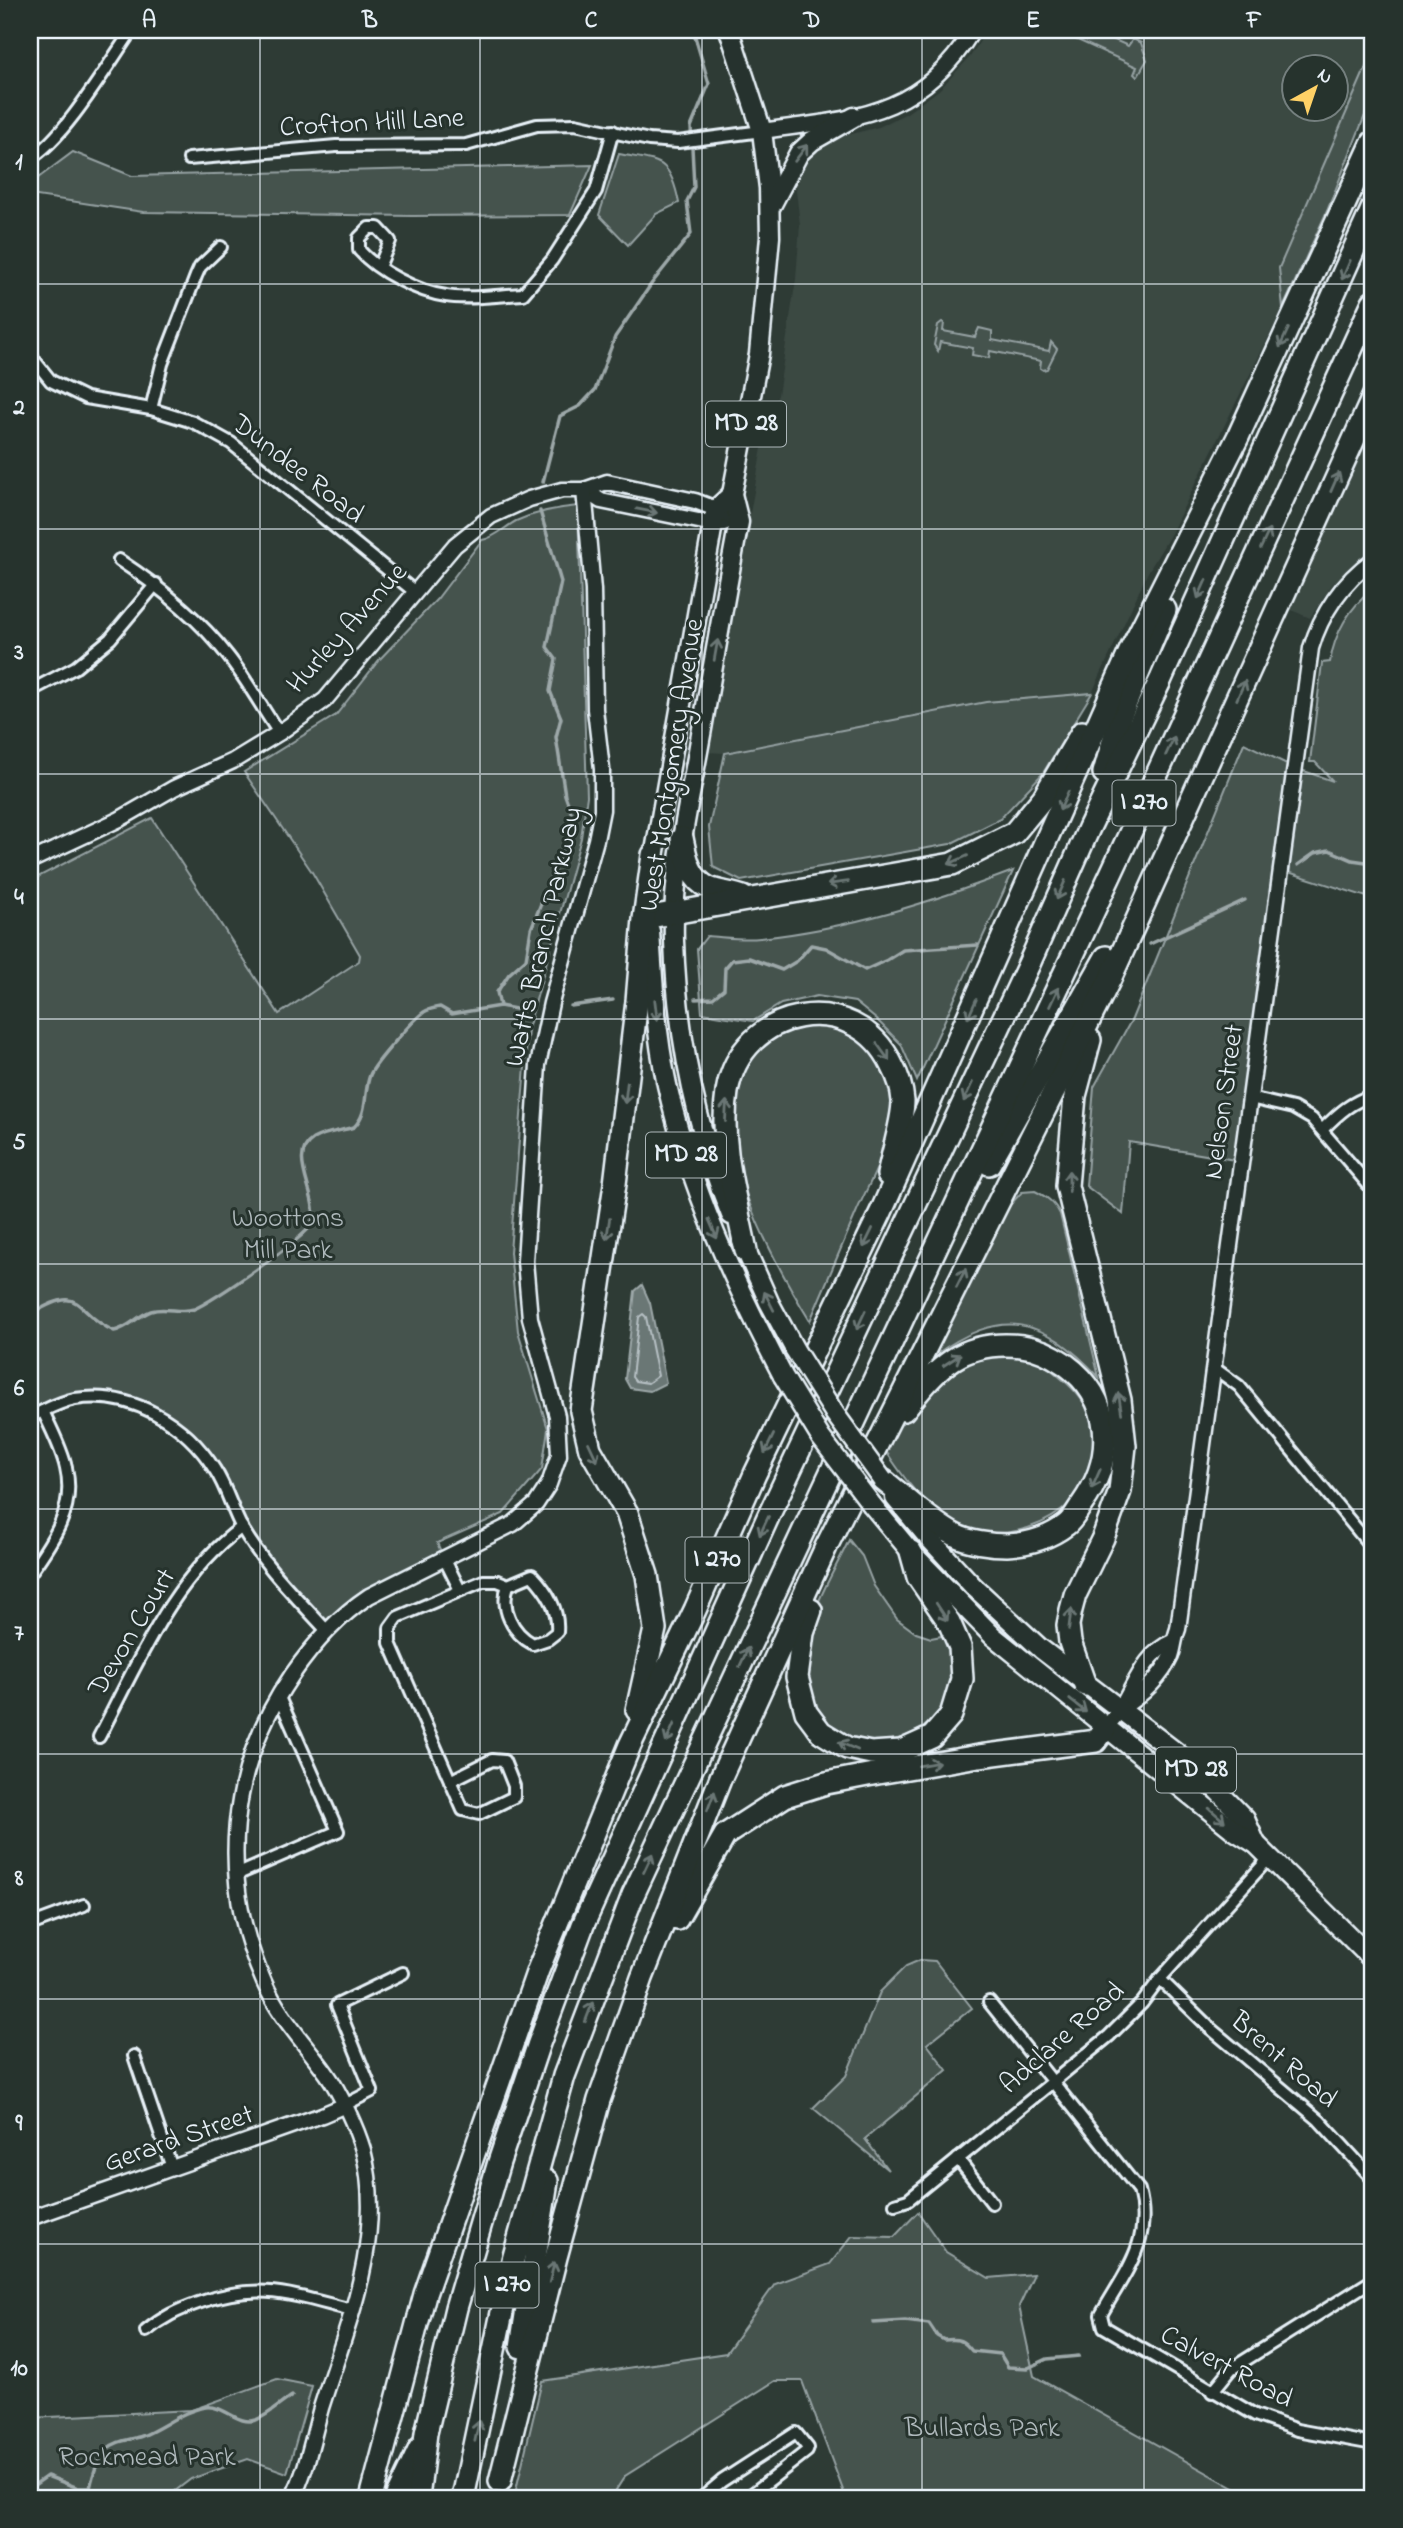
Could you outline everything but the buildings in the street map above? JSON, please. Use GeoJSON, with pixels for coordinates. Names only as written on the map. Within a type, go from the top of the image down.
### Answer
{"type":"FeatureCollection","features":[{"type":"Feature","properties":{"kind":"highway","name":"I 270"},"geometry":{"type":"LineString","coordinates":[[371,2498],[425,2294],[538,1970],[630,1745],[695,1610],[755,1474],[881,1212],[1131,649],[1238,437],[1373,142]]}},
{"type":"Feature","properties":{"kind":"highway","name":"I 270"},"geometry":{"type":"LineString","coordinates":[[418,2498],[426,2433],[456,2308],[499,2162],[583,1925],[768,1517],[1161,679],[1373,207]]}},
{"type":"Feature","properties":{"kind":"highway","name":"I 270"},"geometry":{"type":"LineString","coordinates":[[463,2498],[513,2260],[564,2076],[633,1895],[1131,831],[1373,302]]}},
{"type":"Feature","properties":{"kind":"highway","name":"I 270"},"geometry":{"type":"LineString","coordinates":[[498,2489],[556,2257],[596,2113],[642,1978],[721,1777],[839,1520],[1102,996],[1373,397]]}},
{"type":"Feature","properties":{"kind":"highway"},"geometry":{"type":"LineString","coordinates":[[1089,828],[1120,717],[1238,437]]}},
{"type":"Feature","properties":{"kind":"highway"},"geometry":{"type":"LineString","coordinates":[[650,917],[952,864],[1014,833],[1043,798],[1131,649]]}},
{"type":"Feature","properties":{"kind":"highway"},"geometry":{"type":"LineString","coordinates":[[910,1302],[1104,962],[1194,797]]}},
{"type":"Feature","properties":{"kind":"highway"},"geometry":{"type":"LineString","coordinates":[[682,838],[689,868],[698,880],[709,888],[748,899]]}},
{"type":"Feature","properties":{"kind":"highway"},"geometry":{"type":"LineString","coordinates":[[630,1745],[655,1629],[650,1594],[647,1575],[627,1513],[590,1449],[581,1411],[615,1184],[637,1001],[643,919],[653,855]]}},
{"type":"Feature","properties":{"kind":"highway"},"geometry":{"type":"LineString","coordinates":[[1085,1685],[1070,1642],[1068,1625],[1075,1595],[1103,1538],[1120,1491],[1125,1446],[1120,1400],[1067,1186],[1075,1096],[1102,996]]}},
{"type":"Feature","properties":{"kind":"highway"},"geometry":{"type":"LineString","coordinates":[[746,1251],[725,1140],[727,1092],[740,1056],[766,1029],[780,1021],[816,1015],[837,1018],[869,1034],[888,1056],[899,1080],[903,1102],[881,1212]]}},
{"type":"Feature","properties":{"kind":"highway"},"geometry":{"type":"LineString","coordinates":[[875,1448],[929,1378],[953,1357],[981,1346],[1001,1343],[1033,1347],[1055,1357],[1081,1376],[1094,1394],[1102,1419],[1105,1452],[1099,1476],[1088,1497],[1069,1523],[1053,1534],[1024,1544],[995,1545],[956,1536],[883,1480]]}},
{"type":"Feature","properties":{"kind":"highway"},"geometry":{"type":"LineString","coordinates":[[839,1520],[803,1633],[797,1677],[806,1712],[821,1732],[847,1748],[871,1753],[901,1751],[932,1737],[951,1715],[962,1679],[960,1647],[949,1622],[918,1577],[911,1552]]}},
{"type":"Feature","properties":{"kind":"highway"},"geometry":{"type":"LineString","coordinates":[[642,1978],[725,1835],[785,1796],[826,1783],[877,1773],[1096,1741],[1106,1727]]}},
{"type":"Feature","properties":{"kind":"highway"},"geometry":{"type":"LineString","coordinates":[[498,2489],[564,2076]]}},
{"type":"Feature","properties":{"kind":"highway"},"geometry":{"type":"LineString","coordinates":[[396,2498],[426,2433]]}},
{"type":"Feature","properties":{"kind":"main road","name":"West Montgomery Avenue"},"geometry":{"type":"LineString","coordinates":[[729,30],[762,131],[770,209],[759,354],[732,494],[739,522],[682,838],[674,912],[674,942],[684,1051],[707,1146],[746,1251],[795,1350],[835,1414],[926,1535],[973,1586],[1041,1649],[1182,1757],[1213,1786],[1245,1819],[1256,1844]]}},
{"type":"Feature","properties":{"kind":"main road"},"geometry":{"type":"LineString","coordinates":[[770,209],[799,153],[811,141],[854,117]]}},
{"type":"Feature","properties":{"kind":"main road"},"geometry":{"type":"LineString","coordinates":[[715,517],[732,494]]}},
{"type":"Feature","properties":{"kind":"main road","name":"West Montgomery Avenue"},"geometry":{"type":"LineString","coordinates":[[653,855],[715,517]]}},
{"type":"Feature","properties":{"kind":"main road","name":"MD 28"},"geometry":{"type":"LineString","coordinates":[[650,917],[653,855]]}},
{"type":"Feature","properties":{"kind":"main road","name":"West Montgomery Avenue"},"geometry":{"type":"LineString","coordinates":[[650,917],[657,1016],[666,1082],[700,1199],[741,1296],[783,1376],[821,1438],[911,1552],[993,1636],[1235,1831],[1271,1856],[1373,1960]]}},
{"type":"Feature","properties":{"kind":"street"},"geometry":{"type":"LineString","coordinates":[[30,158],[67,124],[132,30]]}},
{"type":"Feature","properties":{"kind":"street"},"geometry":{"type":"LineString","coordinates":[[762,131],[854,117],[883,109],[916,92],[957,54],[973,30]]}},
{"type":"Feature","properties":{"kind":"street","name":"Crofton Hill Lane"},"geometry":{"type":"LineString","coordinates":[[189,159],[337,146],[466,145],[537,125],[575,124],[649,140],[678,142],[762,131]]}},
{"type":"Feature","properties":{"kind":"street"},"geometry":{"type":"LineString","coordinates":[[379,267],[402,281],[446,296],[523,294],[552,260],[596,191],[613,131]]}},
{"type":"Feature","properties":{"kind":"street"},"geometry":{"type":"LineString","coordinates":[[151,409],[162,364],[195,276],[200,267],[221,247]]}},
{"type":"Feature","properties":{"kind":"street","name":"Dundee Road"},"geometry":{"type":"LineString","coordinates":[[30,355],[51,380],[86,398],[151,409],[193,422],[231,443],[415,592]]}},
{"type":"Feature","properties":{"kind":"street","name":"Hurley Avenue"},"geometry":{"type":"LineString","coordinates":[[30,861],[233,761],[279,733],[324,700],[455,545],[491,516],[529,499],[562,490],[584,490],[601,501],[739,522]]}},
{"type":"Feature","properties":{"kind":"street","name":"Watts Branch Parkway"},"geometry":{"type":"LineString","coordinates":[[292,2498],[352,2310],[369,2247],[372,2203],[363,2151],[356,2129],[329,2076],[282,2017],[264,1982],[243,1921],[236,1875],[239,1797],[258,1733],[278,1695],[307,1653],[369,1596],[513,1524],[536,1504],[549,1483],[559,1455],[557,1416],[530,1318],[525,1261],[538,1065],[549,1008],[596,840],[601,810],[602,769],[595,709],[593,590],[584,490]]}},
{"type":"Feature","properties":{"kind":"street"},"geometry":{"type":"LineString","coordinates":[[119,560],[156,584],[184,607],[228,656],[279,733]]}},
{"type":"Feature","properties":{"kind":"street","name":"Nelson Street"},"geometry":{"type":"LineString","coordinates":[[1106,1727],[1120,1709],[1143,1695],[1172,1654],[1172,1642],[1178,1629],[1311,648],[1318,626],[1330,605],[1373,560]]}},
{"type":"Feature","properties":{"kind":"street","name":"Nelson Street"},"geometry":{"type":"LineString","coordinates":[[1352,579],[1373,571]]}},
{"type":"Feature","properties":{"kind":"street"},"geometry":{"type":"LineString","coordinates":[[30,691],[76,667],[110,639],[156,584]]}},
{"type":"Feature","properties":{"kind":"street"},"geometry":{"type":"LineString","coordinates":[[1323,1129],[1343,1109],[1357,1100],[1373,1095]]}},
{"type":"Feature","properties":{"kind":"street"},"geometry":{"type":"LineString","coordinates":[[1250,1098],[1293,1108],[1312,1119],[1373,1190]]}},
{"type":"Feature","properties":{"kind":"street"},"geometry":{"type":"LineString","coordinates":[[1214,1368],[1239,1386],[1373,1549]]}},
{"type":"Feature","properties":{"kind":"street"},"geometry":{"type":"LineString","coordinates":[[30,1417],[60,1403],[99,1397],[126,1402],[171,1423],[205,1454],[226,1490],[242,1527],[268,1567],[328,1632]]}},
{"type":"Feature","properties":{"kind":"street"},"geometry":{"type":"LineString","coordinates":[[30,1573],[54,1539],[65,1514],[68,1491],[66,1468],[43,1411]]}},
{"type":"Feature","properties":{"kind":"street","name":"Devon Court"},"geometry":{"type":"LineString","coordinates":[[99,1737],[169,1607],[209,1555],[242,1527]]}},
{"type":"Feature","properties":{"kind":"street"},"geometry":{"type":"LineString","coordinates":[[444,1558],[460,1590]]}},
{"type":"Feature","properties":{"kind":"street"},"geometry":{"type":"LineString","coordinates":[[450,1781],[492,1760],[504,1761],[514,1786],[514,1797],[479,1814],[463,1810],[450,1781],[390,1643],[390,1628],[398,1618],[483,1581],[498,1581],[508,1585],[532,1575],[547,1592],[555,1613],[557,1632],[548,1639],[533,1644],[521,1638],[510,1620],[504,1596],[508,1585]]}},
{"type":"Feature","properties":{"kind":"street"},"geometry":{"type":"LineString","coordinates":[[236,1875],[338,1831],[278,1695]]}},
{"type":"Feature","properties":{"kind":"street","name":"Adclare Road"},"geometry":{"type":"LineString","coordinates":[[895,2204],[908,2200],[1109,2036],[1142,2003],[1160,1979],[1271,1856]]}},
{"type":"Feature","properties":{"kind":"street"},"geometry":{"type":"LineString","coordinates":[[30,1925],[84,1905]]}},
{"type":"Feature","properties":{"kind":"street"},"geometry":{"type":"LineString","coordinates":[[343,2106],[372,2091],[337,2005],[403,1973]]}},
{"type":"Feature","properties":{"kind":"street","name":"Brent Road"},"geometry":{"type":"LineString","coordinates":[[1160,1979],[1211,2029],[1319,2120],[1373,2179]]}},
{"type":"Feature","properties":{"kind":"street"},"geometry":{"type":"LineString","coordinates":[[989,2002],[1052,2081]]}},
{"type":"Feature","properties":{"kind":"street"},"geometry":{"type":"LineString","coordinates":[[134,2056],[172,2168]]}},
{"type":"Feature","properties":{"kind":"street","name":"Calvert Road"},"geometry":{"type":"LineString","coordinates":[[1052,2081],[1139,2190],[1144,2208],[1141,2243],[1101,2315],[1104,2327],[1255,2415],[1297,2430],[1373,2444]]}},
{"type":"Feature","properties":{"kind":"street","name":"Gerard Street"},"geometry":{"type":"LineString","coordinates":[[30,2218],[343,2106]]}},
{"type":"Feature","properties":{"kind":"street"},"geometry":{"type":"LineString","coordinates":[[958,2159],[992,2203]]}},
{"type":"Feature","properties":{"kind":"street"},"geometry":{"type":"LineString","coordinates":[[1212,2392],[1231,2369],[1373,2280]]}},
{"type":"Feature","properties":{"kind":"street"},"geometry":{"type":"LineString","coordinates":[[146,2331],[171,2313],[220,2295],[240,2291],[279,2291],[352,2310]]}},
{"type":"Feature","properties":{"kind":"street"},"geometry":{"type":"LineString","coordinates":[[702,2498],[796,2433],[808,2448],[807,2451],[747,2498]]}},
{"type":"Feature","properties":{"kind":"shaded area"},"geometry":{"type":"Polygon","coordinates":[[[987,30],[1373,30],[1373,51],[1350,104],[1350,52],[1280,52],[1280,122],[1342,122],[1279,268],[1283,308],[1169,537],[1148,572],[1092,693],[986,702],[725,753],[706,752],[767,421],[778,395],[796,279],[800,225],[796,190],[799,170],[811,152],[828,140],[879,127],[907,113],[939,90],[970,57],[987,30]]]}},
{"type":"Feature","properties":{"kind":"shaded area"},"geometry":{"type":"Polygon","coordinates":[[[1373,426],[1373,553],[1333,583],[1310,618],[1289,609],[1373,426]]]}},
{"type":"Feature","properties":{"kind":"green space"},"geometry":{"type":"Polygon","coordinates":[[[1050,30],[1092,30],[1128,46],[1133,39],[1141,43],[1147,60],[1137,77],[1134,74],[1137,67],[1060,32],[1056,38],[1051,37],[1050,30]]]}},
{"type":"Feature","properties":{"kind":"green space"},"geometry":{"type":"Polygon","coordinates":[[[1373,51],[1373,95],[1327,211],[1283,308],[1279,268],[1342,122],[1350,122],[1350,104],[1373,51]]]}},
{"type":"Feature","properties":{"kind":"green space"},"geometry":{"type":"Polygon","coordinates":[[[73,152],[132,176],[592,165],[570,215],[412,216],[143,212],[30,195],[30,184],[73,152]]]}},
{"type":"Feature","properties":{"kind":"green space"},"geometry":{"type":"Polygon","coordinates":[[[619,154],[661,164],[672,177],[679,203],[656,214],[628,245],[599,215],[619,154]]]}},
{"type":"Feature","properties":{"kind":"green space"},"geometry":{"type":"Polygon","coordinates":[[[942,322],[943,331],[975,337],[979,328],[992,331],[992,340],[1049,351],[1051,342],[1057,349],[1047,369],[1043,370],[1040,368],[1041,361],[990,351],[989,358],[972,355],[973,348],[940,342],[938,351],[934,345],[938,325],[942,322]]]}},
{"type":"Feature","properties":{"kind":"green space","name":"Woottons Mill Park"},"geometry":{"type":"Polygon","coordinates":[[[578,506],[587,796],[581,838],[528,1029],[510,1252],[518,1331],[548,1429],[542,1469],[503,1514],[437,1543],[444,1558],[369,1596],[328,1632],[268,1567],[217,1472],[171,1423],[99,1397],[30,1412],[30,881],[152,818],[279,1014],[359,961],[360,955],[312,872],[244,772],[336,715],[379,660],[437,599],[482,540],[531,515],[578,506]]]}},
{"type":"Feature","properties":{"kind":"green space"},"geometry":{"type":"Polygon","coordinates":[[[1373,589],[1373,899],[1282,870],[1241,1161],[1129,1142],[1123,1214],[1086,1186],[1094,1087],[1132,1019],[1244,743],[1295,768],[1333,781],[1315,762],[1310,762],[1322,663],[1330,662],[1335,640],[1344,621],[1373,589]]]}},
{"type":"Feature","properties":{"kind":"green space"},"geometry":{"type":"Polygon","coordinates":[[[1092,693],[1043,773],[1000,819],[950,844],[741,881],[713,867],[709,827],[725,753],[986,702],[1092,693]]]}},
{"type":"Feature","properties":{"kind":"green space"},"geometry":{"type":"Polygon","coordinates":[[[1013,871],[917,1081],[901,1044],[855,1002],[817,996],[781,1004],[753,1021],[702,1013],[697,949],[707,936],[754,939],[825,928],[889,913],[1013,871]]]}},
{"type":"Feature","properties":{"kind":"green space"},"geometry":{"type":"Polygon","coordinates":[[[824,1024],[845,1031],[874,1051],[889,1081],[891,1117],[881,1157],[810,1321],[774,1258],[745,1191],[739,1169],[735,1119],[745,1070],[757,1050],[774,1034],[797,1025],[824,1024]]]}},
{"type":"Feature","properties":{"kind":"green space"},"geometry":{"type":"Polygon","coordinates":[[[1035,1191],[1050,1200],[1060,1214],[1099,1377],[1059,1341],[1021,1325],[1001,1325],[980,1330],[932,1357],[1008,1207],[1022,1192],[1035,1191]]]}},
{"type":"Feature","properties":{"kind":"green space"},"geometry":{"type":"Polygon","coordinates":[[[999,1355],[1031,1358],[1062,1379],[1081,1399],[1092,1420],[1096,1442],[1094,1463],[1085,1484],[1071,1502],[1052,1517],[1028,1528],[989,1533],[970,1530],[940,1515],[913,1488],[883,1447],[925,1395],[950,1372],[977,1358],[999,1355]]]}},
{"type":"Feature","properties":{"kind":"green space"},"geometry":{"type":"Polygon","coordinates":[[[849,1540],[862,1556],[874,1586],[897,1619],[916,1633],[931,1638],[947,1635],[952,1648],[954,1687],[951,1698],[927,1725],[900,1738],[879,1742],[859,1740],[841,1733],[827,1721],[816,1704],[809,1684],[811,1622],[823,1591],[849,1540]]]}},
{"type":"Feature","properties":{"kind":"green space"},"geometry":{"type":"Polygon","coordinates":[[[920,1960],[935,1961],[972,2008],[927,2044],[947,2070],[865,2139],[888,2170],[813,2108],[846,2076],[880,1992],[906,1966],[920,1960]]]}},
{"type":"Feature","properties":{"kind":"green space","name":"Bullards Park"},"geometry":{"type":"Polygon","coordinates":[[[918,2212],[946,2252],[989,2278],[1034,2274],[1019,2306],[1034,2376],[1252,2498],[846,2498],[802,2381],[775,2381],[625,2476],[616,2490],[623,2498],[514,2498],[542,2381],[726,2353],[775,2284],[830,2264],[852,2236],[894,2237],[918,2212]]]}},
{"type":"Feature","properties":{"kind":"green space","name":"Rockmead Park"},"geometry":{"type":"Polygon","coordinates":[[[277,2379],[312,2386],[287,2473],[248,2459],[191,2479],[166,2498],[30,2498],[30,2418],[192,2410],[277,2379]]]}},
{"type":"Feature","properties":{"kind":"water"},"geometry":{"type":"Polygon","coordinates":[[[642,1285],[650,1303],[666,1383],[650,1391],[630,1388],[625,1379],[635,1291],[642,1285]]]}},
{"type":"Feature","properties":{"kind":"waterway"},"geometry":{"type":"LineString","coordinates":[[543,482],[560,416],[580,406],[595,390],[615,337],[652,283],[691,234],[687,201],[694,187],[691,127],[709,84],[693,30]]}},
{"type":"Feature","properties":{"kind":"waterway"},"geometry":{"type":"LineString","coordinates":[[500,1006],[497,992],[509,974],[526,959],[531,929],[574,820],[565,795],[556,737],[561,718],[550,691],[556,659],[547,647],[561,582],[540,511]]}},
{"type":"Feature","properties":{"kind":"waterway"},"geometry":{"type":"LineString","coordinates":[[1298,865],[1315,853],[1329,850],[1352,860],[1373,863]]}},
{"type":"Feature","properties":{"kind":"waterway"},"geometry":{"type":"LineString","coordinates":[[1150,944],[1245,900]]}},
{"type":"Feature","properties":{"kind":"waterway"},"geometry":{"type":"LineString","coordinates":[[695,999],[713,998],[724,989],[725,968],[732,960],[749,958],[782,970],[797,961],[811,945],[826,948],[865,970],[903,950],[978,945]]}},
{"type":"Feature","properties":{"kind":"waterway"},"geometry":{"type":"LineString","coordinates":[[571,1006],[613,1000]]}},
{"type":"Feature","properties":{"kind":"waterway"},"geometry":{"type":"LineString","coordinates":[[30,1315],[61,1300],[70,1300],[114,1331],[151,1311],[194,1309],[218,1295],[275,1256],[311,1225],[312,1204],[303,1168],[305,1147],[317,1137],[354,1127],[364,1109],[373,1069],[424,1012],[440,1007],[452,1014],[500,1006],[526,1011]]}},
{"type":"Feature","properties":{"kind":"waterway"},"geometry":{"type":"LineString","coordinates":[[30,1348],[34,1358],[30,1375]]}},
{"type":"Feature","properties":{"kind":"waterway"},"geometry":{"type":"LineString","coordinates":[[873,2323],[905,2321],[929,2324],[937,2336],[944,2340],[960,2341],[972,2351],[1000,2354],[1008,2367],[1028,2368],[1047,2359],[1079,2356]]}},
{"type":"Feature","properties":{"kind":"waterway"},"geometry":{"type":"LineString","coordinates":[[30,2488],[47,2476],[78,2488],[90,2488],[101,2457],[115,2444],[150,2433],[189,2412],[206,2407],[219,2409],[243,2420],[256,2420],[292,2396]]}}]}
